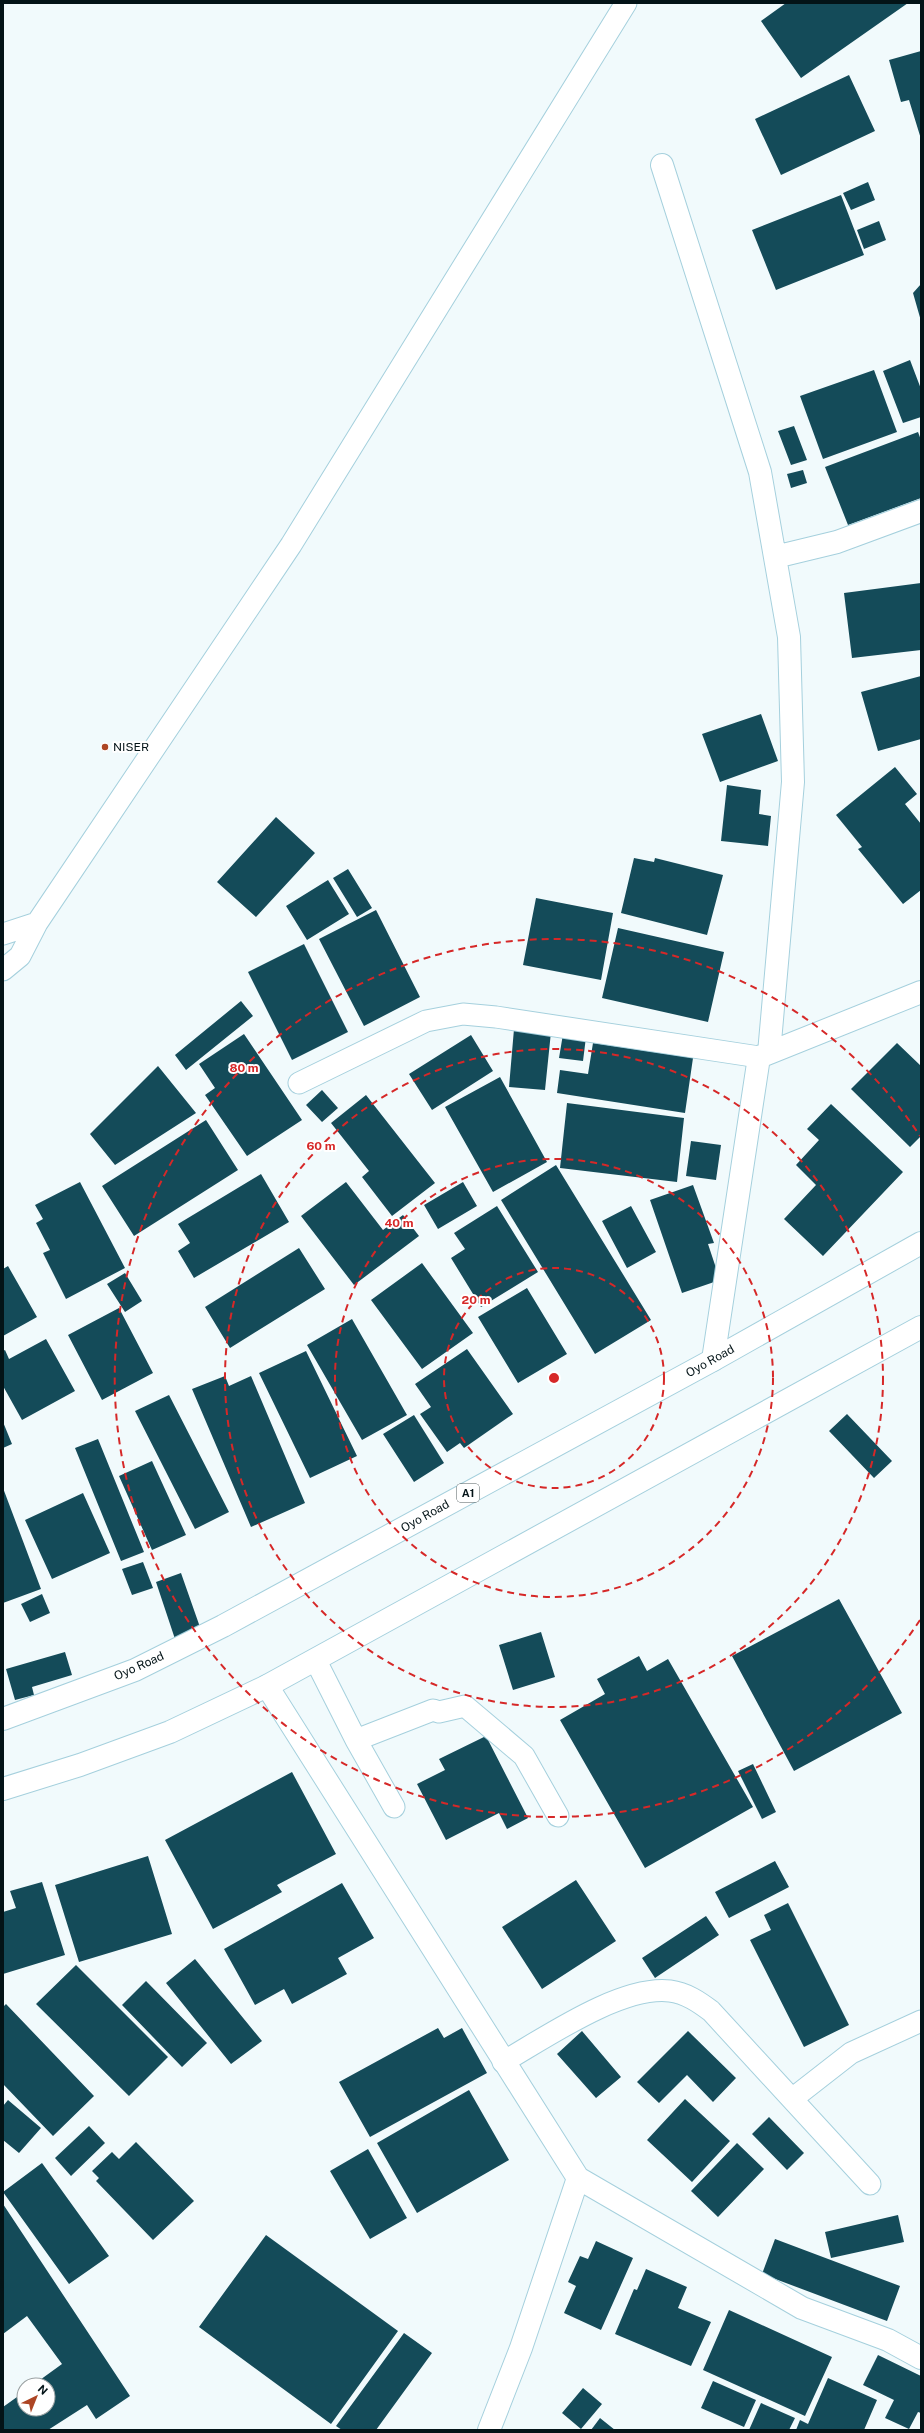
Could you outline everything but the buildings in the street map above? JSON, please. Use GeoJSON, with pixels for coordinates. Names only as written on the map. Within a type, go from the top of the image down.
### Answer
{"type":"FeatureCollection","features":[{"type":"Feature","properties":{"kind":"main road"},"geometry":{"type":"LineString","coordinates":[[662,165],[760,472],[789,637],[793,782],[764,1055],[713,1360]]}},
{"type":"Feature","properties":{"kind":"main road"},"geometry":{"type":"LineString","coordinates":[[775,557],[837,542],[921,511]]}},
{"type":"Feature","properties":{"kind":"main road"},"geometry":{"type":"LineString","coordinates":[[764,1055],[921,992]]}},
{"type":"Feature","properties":{"kind":"main road","name":"Oyo Road"},"geometry":{"type":"LineString","coordinates":[[3,1719],[135,1670],[223,1626],[713,1360],[921,1243]]}},
{"type":"Feature","properties":{"kind":"main road"},"geometry":{"type":"LineString","coordinates":[[3,1788],[80,1765],[170,1732],[267,1686],[316,1661],[921,1328]]}},
{"type":"Feature","properties":{"kind":"main road"},"geometry":{"type":"LineString","coordinates":[[267,1686],[503,2062],[578,2178],[802,2308],[888,2340],[921,2358]]}},
{"type":"Feature","properties":{"kind":"main road"},"geometry":{"type":"LineString","coordinates":[[489,2430],[521,2348],[578,2178]]}},
{"type":"Feature","properties":{"kind":"lane"},"geometry":{"type":"LineString","coordinates":[[3,970],[20,956],[37,923],[292,545],[626,3]]}},
{"type":"Feature","properties":{"kind":"lane"},"geometry":{"type":"LineString","coordinates":[[3,934],[37,923]]}},
{"type":"Feature","properties":{"kind":"lane"},"geometry":{"type":"LineString","coordinates":[[299,1083],[426,1021],[463,1014],[496,1017],[764,1055]]}},
{"type":"Feature","properties":{"kind":"lane"},"geometry":{"type":"LineString","coordinates":[[316,1661],[356,1740],[394,1807]]}},
{"type":"Feature","properties":{"kind":"lane"},"geometry":{"type":"LineString","coordinates":[[356,1740],[433,1710],[439,1712],[466,1706],[524,1756],[558,1816]]}},
{"type":"Feature","properties":{"kind":"lane"},"geometry":{"type":"LineString","coordinates":[[503,2062],[585,2015],[627,1997],[653,1991],[672,1991],[694,1998],[711,2011],[870,2184]]}},
{"type":"Feature","properties":{"kind":"lane"},"geometry":{"type":"LineString","coordinates":[[792,2099],[851,2053],[921,2021]]}},
{"type":"Feature","properties":{"kind":"place","name":"NISER"},"geometry":{"type":"Point","coordinates":[105,747]}}]}
